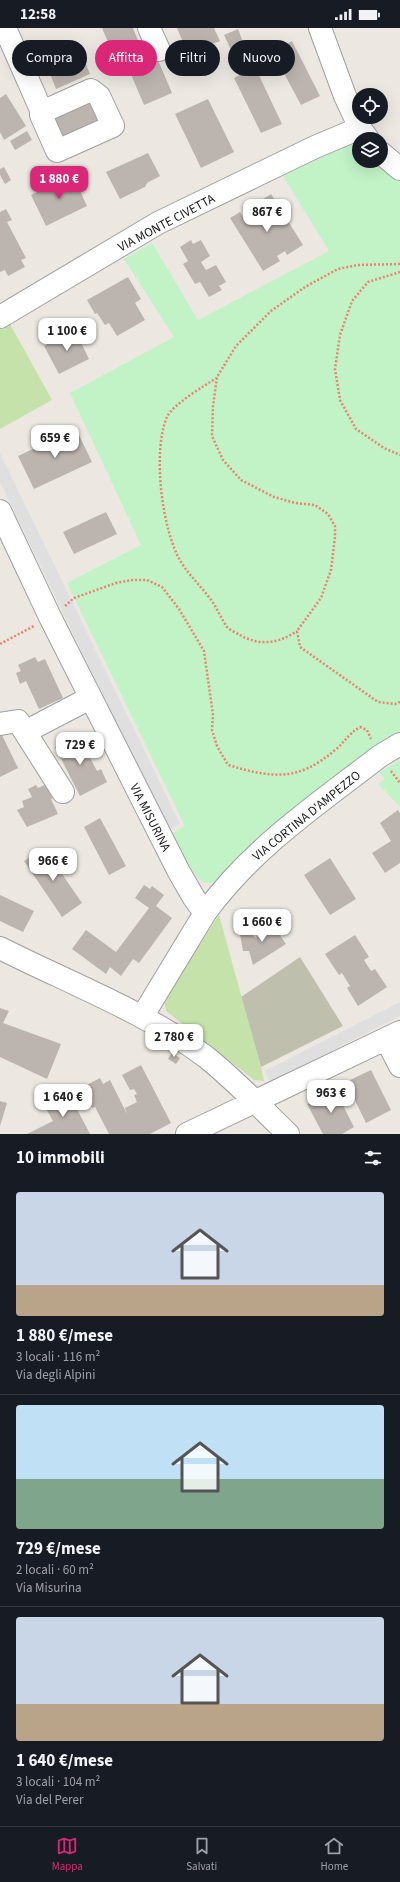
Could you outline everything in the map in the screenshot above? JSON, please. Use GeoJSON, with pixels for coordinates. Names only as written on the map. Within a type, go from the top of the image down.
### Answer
{"type":"FeatureCollection","features":[{"type":"Feature","properties":{"kind":"street"},"geometry":{"type":"LineString","coordinates":[[5,28],[42,112]]}},
{"type":"Feature","properties":{"kind":"street"},"geometry":{"type":"LineString","coordinates":[[149,28],[159,50]]}},
{"type":"Feature","properties":{"kind":"street","name":"VIA MONTE CIVETTA"},"geometry":{"type":"LineString","coordinates":[[320,28],[345,96],[363,132]]}},
{"type":"Feature","properties":{"kind":"street","name":"VIA MONTE CIVETTA"},"geometry":{"type":"LineString","coordinates":[[0,317],[158,223],[315,147],[352,137]]}},
{"type":"Feature","properties":{"kind":"street"},"geometry":{"type":"LineString","coordinates":[[388,159],[400,168]]}},
{"type":"Feature","properties":{"kind":"street","name":"VIA MISURINA"},"geometry":{"type":"LineString","coordinates":[[0,511],[90,698],[179,872],[194,898],[205,912]]}},
{"type":"Feature","properties":{"kind":"street"},"geometry":{"type":"LineString","coordinates":[[25,732],[90,698]]}},
{"type":"Feature","properties":{"kind":"street"},"geometry":{"type":"LineString","coordinates":[[0,724],[18,721],[63,792]]}},
{"type":"Feature","properties":{"kind":"street","name":"VIA CORTINA D'AMPEZZO"},"geometry":{"type":"LineString","coordinates":[[142,1016],[205,912],[217,896],[260,850],[380,756],[400,744]]}},
{"type":"Feature","properties":{"kind":"street"},"geometry":{"type":"LineString","coordinates":[[0,948],[142,1016],[205,1057],[288,1134]]}},
{"type":"Feature","properties":{"kind":"street"},"geometry":{"type":"LineString","coordinates":[[187,1134],[393,1036],[400,1066]]}},
{"type":"Feature","properties":{"kind":"path"},"geometry":{"type":"LineString","coordinates":[[217,378],[191,394],[167,416],[161,438],[160,470],[163,505],[170,536],[181,562],[195,582],[208,596],[228,628],[248,640],[268,643],[287,638],[297,632],[321,598],[331,570],[336,537],[335,526],[328,514],[315,505],[295,503],[274,497],[242,480],[223,460],[212,436],[213,406],[217,378],[236,346],[257,324],[271,311],[305,287],[338,269],[358,265],[400,264]]}},
{"type":"Feature","properties":{"kind":"path"},"geometry":{"type":"LineString","coordinates":[[400,272],[368,282],[352,302],[340,335],[335,369],[340,400],[356,429],[384,448],[400,455]]}},
{"type":"Feature","properties":{"kind":"path"},"geometry":{"type":"LineString","coordinates":[[0,644],[50,617],[74,598],[116,583],[132,580],[147,580],[162,587],[179,609],[204,651],[213,715],[212,730],[217,746],[228,765],[253,773],[280,776],[300,772],[322,761],[337,749],[350,733],[360,727],[367,730],[380,756],[400,783]]}},
{"type":"Feature","properties":{"kind":"path"},"geometry":{"type":"LineString","coordinates":[[297,632],[300,647],[378,702],[395,704],[400,702]]}},
{"type":"Feature","properties":{"kind":"shaded area"},"geometry":{"type":"Polygon","coordinates":[[[0,453],[180,824],[168,830],[0,482],[0,453]]]}},
{"type":"Feature","properties":{"kind":"shaded area"},"geometry":{"type":"Polygon","coordinates":[[[300,957],[343,1026],[261,1067],[241,997],[300,957]]]}},
{"type":"Feature","properties":{"kind":"shaded area"},"geometry":{"type":"Polygon","coordinates":[[[400,1002],[400,1016],[270,1082],[265,1071],[400,1002]]]}},
{"type":"Feature","properties":{"kind":"green space"},"geometry":{"type":"Polygon","coordinates":[[[348,145],[352,145],[352,168],[383,168],[400,182],[400,732],[359,759],[300,804],[243,851],[226,872],[217,880],[211,883],[205,883],[196,876],[191,869],[172,833],[185,826],[67,583],[141,545],[70,393],[174,337],[124,259],[152,243],[198,320],[329,251],[283,176],[348,145]]]}},
{"type":"Feature","properties":{"kind":"green space"},"geometry":{"type":"Polygon","coordinates":[[[10,324],[52,400],[0,429],[0,330],[10,324]]]}},
{"type":"Feature","properties":{"kind":"green space"},"geometry":{"type":"Polygon","coordinates":[[[400,760],[400,807],[378,784],[385,779],[379,773],[400,760]]]}},
{"type":"Feature","properties":{"kind":"green space"},"geometry":{"type":"Polygon","coordinates":[[[219,915],[264,1081],[254,1080],[166,1011],[164,1000],[219,915]]]}},
{"type":"Feature","properties":{"kind":"building"},"geometry":{"type":"Polygon","coordinates":[[[102,28],[133,28],[138,40],[107,40],[102,28]]]}},
{"type":"Feature","properties":{"kind":"building"},"geometry":{"type":"Polygon","coordinates":[[[177,28],[214,28],[220,40],[182,40],[177,28]]]}},
{"type":"Feature","properties":{"kind":"building"},"geometry":{"type":"Polygon","coordinates":[[[238,29],[242,40],[228,40],[228,44],[224,35],[238,29]]]}},
{"type":"Feature","properties":{"kind":"building"},"geometry":{"type":"Polygon","coordinates":[[[295,47],[320,96],[301,105],[285,76],[295,76],[295,47]]]}},
{"type":"Feature","properties":{"kind":"building"},"geometry":{"type":"Polygon","coordinates":[[[157,60],[172,93],[144,105],[132,76],[157,76],[157,60]]]}},
{"type":"Feature","properties":{"kind":"building"},"geometry":{"type":"Polygon","coordinates":[[[87,67],[90,74],[87,75],[87,67]]]}},
{"type":"Feature","properties":{"kind":"building"},"geometry":{"type":"Polygon","coordinates":[[[51,76],[85,76],[56,89],[51,76]]]}},
{"type":"Feature","properties":{"kind":"building"},"geometry":{"type":"Polygon","coordinates":[[[238,76],[259,76],[282,124],[261,133],[234,78],[238,76]]]}},
{"type":"Feature","properties":{"kind":"building"},"geometry":{"type":"Polygon","coordinates":[[[6,94],[26,126],[4,140],[0,132],[0,98],[6,94]]]}},
{"type":"Feature","properties":{"kind":"building"},"geometry":{"type":"Polygon","coordinates":[[[208,99],[234,152],[201,168],[175,114],[208,99]]]}},
{"type":"Feature","properties":{"kind":"building"},"geometry":{"type":"Polygon","coordinates":[[[94,100],[105,126],[59,145],[48,119],[94,100]]]}},
{"type":"Feature","properties":{"kind":"building"},"geometry":{"type":"Polygon","coordinates":[[[27,131],[32,140],[15,150],[10,141],[27,131]]]}},
{"type":"Feature","properties":{"kind":"building"},"geometry":{"type":"Polygon","coordinates":[[[148,153],[160,176],[147,183],[145,187],[120,199],[106,172],[148,153]]]}},
{"type":"Feature","properties":{"kind":"building"},"geometry":{"type":"Polygon","coordinates":[[[4,167],[11,180],[5,184],[0,175],[0,169],[4,167]]]}},
{"type":"Feature","properties":{"kind":"building"},"geometry":{"type":"Polygon","coordinates":[[[73,175],[87,206],[46,226],[31,195],[73,175]]]}},
{"type":"Feature","properties":{"kind":"building"},"geometry":{"type":"Polygon","coordinates":[[[271,194],[303,245],[287,255],[285,251],[277,256],[280,261],[263,271],[230,218],[240,212],[243,217],[252,211],[254,215],[260,212],[257,208],[262,205],[260,201],[271,194]]]}},
{"type":"Feature","properties":{"kind":"building"},"geometry":{"type":"Polygon","coordinates":[[[6,209],[12,220],[7,222],[26,258],[21,260],[25,267],[8,276],[5,270],[0,272],[0,212],[6,209]]]}},
{"type":"Feature","properties":{"kind":"building"},"geometry":{"type":"Polygon","coordinates":[[[191,240],[193,244],[201,240],[210,256],[201,262],[206,270],[216,265],[226,282],[219,286],[222,290],[209,297],[200,282],[195,284],[183,264],[188,261],[180,247],[191,240]]]}},
{"type":"Feature","properties":{"kind":"building"},"geometry":{"type":"Polygon","coordinates":[[[128,277],[141,299],[135,303],[145,320],[117,336],[109,323],[105,325],[97,313],[95,314],[87,300],[128,277]]]}},
{"type":"Feature","properties":{"kind":"building"},"geometry":{"type":"Polygon","coordinates":[[[75,330],[89,359],[59,374],[44,346],[75,330]]]}},
{"type":"Feature","properties":{"kind":"building"},"geometry":{"type":"Polygon","coordinates":[[[76,429],[92,462],[34,489],[18,456],[76,429]]]}},
{"type":"Feature","properties":{"kind":"building"},"geometry":{"type":"Polygon","coordinates":[[[106,512],[117,534],[74,554],[63,532],[106,512]]]}},
{"type":"Feature","properties":{"kind":"building"},"geometry":{"type":"Polygon","coordinates":[[[35,657],[38,662],[45,659],[63,698],[39,709],[26,681],[20,684],[16,673],[21,671],[18,665],[35,657]]]}},
{"type":"Feature","properties":{"kind":"building"},"geometry":{"type":"Polygon","coordinates":[[[2,735],[18,768],[0,777],[0,736],[2,735]]]}},
{"type":"Feature","properties":{"kind":"building"},"geometry":{"type":"Polygon","coordinates":[[[78,735],[97,771],[101,769],[107,782],[80,796],[55,747],[78,735]]]}},
{"type":"Feature","properties":{"kind":"building"},"geometry":{"type":"Polygon","coordinates":[[[49,783],[55,797],[51,799],[58,814],[27,827],[17,810],[24,807],[22,801],[32,797],[28,789],[36,785],[38,788],[49,783]]]}},
{"type":"Feature","properties":{"kind":"building"},"geometry":{"type":"Polygon","coordinates":[[[398,810],[400,813],[400,863],[385,873],[372,853],[391,841],[380,823],[398,810]]]}},
{"type":"Feature","properties":{"kind":"building"},"geometry":{"type":"Polygon","coordinates":[[[100,818],[126,866],[109,875],[84,827],[100,818]]]}},
{"type":"Feature","properties":{"kind":"building"},"geometry":{"type":"Polygon","coordinates":[[[44,848],[82,903],[62,917],[24,861],[44,848]]]}},
{"type":"Feature","properties":{"kind":"building"},"geometry":{"type":"Polygon","coordinates":[[[330,858],[356,899],[330,915],[304,875],[330,858]]]}},
{"type":"Feature","properties":{"kind":"building"},"geometry":{"type":"Polygon","coordinates":[[[144,885],[150,889],[152,886],[164,895],[156,906],[172,918],[139,963],[133,959],[121,976],[110,967],[106,974],[72,949],[86,930],[116,952],[149,908],[135,898],[144,885]]]}},
{"type":"Feature","properties":{"kind":"building"},"geometry":{"type":"Polygon","coordinates":[[[0,895],[34,911],[23,932],[0,921],[0,895]]]}},
{"type":"Feature","properties":{"kind":"building"},"geometry":{"type":"Polygon","coordinates":[[[269,919],[286,944],[253,965],[249,951],[243,951],[240,934],[249,932],[256,938],[269,919]]]}},
{"type":"Feature","properties":{"kind":"building"},"geometry":{"type":"Polygon","coordinates":[[[355,935],[369,957],[364,960],[371,971],[375,969],[387,987],[358,1006],[347,988],[350,986],[342,973],[339,975],[325,954],[355,935]]]}},
{"type":"Feature","properties":{"kind":"building"},"geometry":{"type":"Polygon","coordinates":[[[0,1008],[9,1011],[3,1023],[61,1044],[47,1079],[0,1057],[0,1008]]]}},
{"type":"Feature","properties":{"kind":"building"},"geometry":{"type":"Polygon","coordinates":[[[172,1053],[180,1058],[176,1064],[168,1059],[172,1053]]]}},
{"type":"Feature","properties":{"kind":"building"},"geometry":{"type":"Polygon","coordinates":[[[141,1065],[171,1123],[150,1134],[109,1134],[95,1107],[92,1108],[81,1088],[100,1078],[103,1084],[110,1080],[127,1114],[125,1108],[137,1102],[134,1095],[137,1094],[134,1089],[130,1090],[122,1075],[141,1065]]]}},
{"type":"Feature","properties":{"kind":"building"},"geometry":{"type":"Polygon","coordinates":[[[371,1070],[391,1110],[366,1123],[346,1082],[371,1070]]]}},
{"type":"Feature","properties":{"kind":"building"},"geometry":{"type":"Polygon","coordinates":[[[335,1090],[354,1127],[342,1134],[323,1134],[307,1104],[335,1090]]]}},
{"type":"Feature","properties":{"kind":"building"},"geometry":{"type":"Polygon","coordinates":[[[68,1092],[90,1134],[27,1134],[53,1121],[44,1105],[68,1092]]]}},
{"type":"Feature","properties":{"kind":"building"},"geometry":{"type":"Polygon","coordinates":[[[0,1101],[7,1103],[0,1126],[0,1101]]]}}]}
